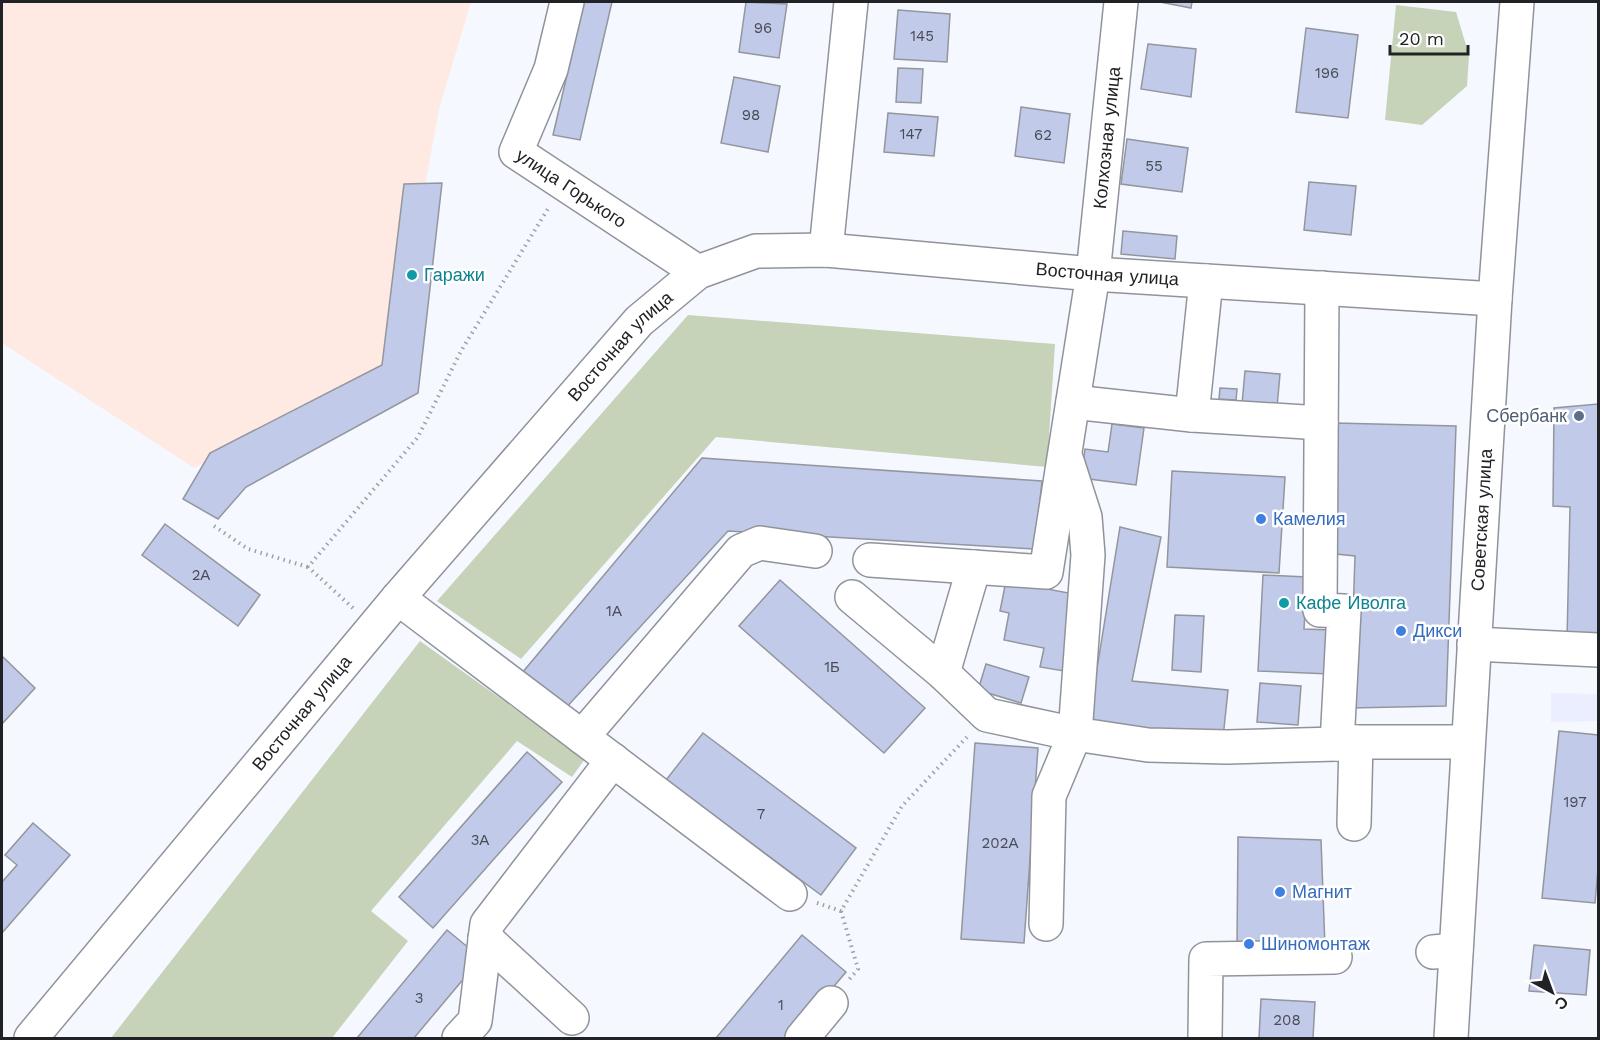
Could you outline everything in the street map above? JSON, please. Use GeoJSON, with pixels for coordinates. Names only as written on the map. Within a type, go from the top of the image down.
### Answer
{"type":"FeatureCollection","features":[{"type":"Feature","properties":{"kind":"main road","name":"улица Горького"},"geometry":{"type":"LineString","coordinates":[[567,2],[551,69],[516,152],[698,272]]}},
{"type":"Feature","properties":{"kind":"main road"},"geometry":{"type":"LineString","coordinates":[[826,250],[851,2]]}},
{"type":"Feature","properties":{"kind":"main road","name":"Колхозная улица"},"geometry":{"type":"LineString","coordinates":[[974,567],[1046,572],[1093,274],[1121,2]]}},
{"type":"Feature","properties":{"kind":"main road","name":"Советская улица"},"geometry":{"type":"LineString","coordinates":[[1451,1038],[1445,951],[1468,742],[1495,298],[1517,2]]}},
{"type":"Feature","properties":{"kind":"main road","name":"Восточная улица"},"geometry":{"type":"LineString","coordinates":[[31,1038],[398,598],[639,321],[698,272],[756,251],[826,250],[1093,274],[1495,298]]}},
{"type":"Feature","properties":{"kind":"main road"},"geometry":{"type":"LineString","coordinates":[[1192,415],[1206,281]]}},
{"type":"Feature","properties":{"kind":"main road"},"geometry":{"type":"LineString","coordinates":[[1322,288],[1320,610],[1344,611],[1347,743],[1354,824]]}},
{"type":"Feature","properties":{"kind":"main road"},"geometry":{"type":"LineString","coordinates":[[1073,402],[1192,415],[1321,423]]}},
{"type":"Feature","properties":{"kind":"main road"},"geometry":{"type":"LineString","coordinates":[[1046,924],[1050,796],[1075,734],[1088,555],[1085,517],[1065,455]]}},
{"type":"Feature","properties":{"kind":"main road"},"geometry":{"type":"LineString","coordinates":[[582,737],[741,551],[760,543],[815,551]]}},
{"type":"Feature","properties":{"kind":"main road"},"geometry":{"type":"LineString","coordinates":[[870,560],[974,567],[943,673]]}},
{"type":"Feature","properties":{"kind":"main road"},"geometry":{"type":"LineString","coordinates":[[852,597],[943,673],[987,715],[1075,734],[1148,745],[1227,747],[1468,742]]}},
{"type":"Feature","properties":{"kind":"main road"},"geometry":{"type":"LineString","coordinates":[[398,598],[790,894]]}},
{"type":"Feature","properties":{"kind":"main road"},"geometry":{"type":"LineString","coordinates":[[1474,644],[1599,650]]}},
{"type":"Feature","properties":{"kind":"main road"},"geometry":{"type":"LineString","coordinates":[[459,1038],[475,1022],[487,924],[613,760]]}},
{"type":"Feature","properties":{"kind":"main road"},"geometry":{"type":"LineString","coordinates":[[485,938],[572,1018]]}},
{"type":"Feature","properties":{"kind":"main road"},"geometry":{"type":"LineString","coordinates":[[1205,1038],[1206,959],[1335,957]]}},
{"type":"Feature","properties":{"kind":"main road"},"geometry":{"type":"LineString","coordinates":[[802,1038],[831,1003]]}},
{"type":"Feature","properties":{"kind":"path"},"geometry":{"type":"LineString","coordinates":[[308,567],[418,437],[461,351],[564,183]]}},
{"type":"Feature","properties":{"kind":"path"},"geometry":{"type":"LineString","coordinates":[[214,526],[248,549],[308,567],[374,628]]}},
{"type":"Feature","properties":{"kind":"path"},"geometry":{"type":"LineString","coordinates":[[831,1003],[858,969],[841,911],[902,806],[987,715]]}},
{"type":"Feature","properties":{"kind":"path"},"geometry":{"type":"LineString","coordinates":[[790,894],[841,911]]}},
{"type":"Feature","properties":{"kind":"shaded area"},"geometry":{"type":"Polygon","coordinates":[[[2,2],[471,2],[439,109],[392,367],[194,468],[2,343],[2,2]]]}},
{"type":"Feature","properties":{"kind":"shaded area"},"geometry":{"type":"Polygon","coordinates":[[[1551,693],[1598,694],[1598,721],[1551,722],[1551,693]]]}},
{"type":"Feature","properties":{"kind":"green space"},"geometry":{"type":"Polygon","coordinates":[[[1396,5],[1456,12],[1469,55],[1467,86],[1422,125],[1385,120],[1396,5]]]}},
{"type":"Feature","properties":{"kind":"green space"},"geometry":{"type":"Polygon","coordinates":[[[688,315],[1055,344],[1047,467],[716,437],[521,659],[437,601],[688,315]]]}},
{"type":"Feature","properties":{"kind":"green space"},"geometry":{"type":"Polygon","coordinates":[[[420,641],[585,759],[572,777],[517,741],[371,911],[408,941],[332,1038],[111,1038],[420,641]]]}},
{"type":"Feature","properties":{"kind":"building"},"geometry":{"type":"Polygon","coordinates":[[[584,2],[612,2],[580,140],[553,135],[584,2]]]}},
{"type":"Feature","properties":{"kind":"building"},"geometry":{"type":"Polygon","coordinates":[[[746,2],[787,4],[779,58],[739,52],[746,2]]]}},
{"type":"Feature","properties":{"kind":"building"},"geometry":{"type":"Polygon","coordinates":[[[1160,2],[1192,2],[1191,8],[1160,2]]]}},
{"type":"Feature","properties":{"kind":"building"},"geometry":{"type":"Polygon","coordinates":[[[898,10],[950,14],[947,62],[894,59],[898,10]]]}},
{"type":"Feature","properties":{"kind":"building"},"geometry":{"type":"Polygon","coordinates":[[[1306,28],[1358,35],[1348,118],[1296,112],[1306,28]]]}},
{"type":"Feature","properties":{"kind":"building"},"geometry":{"type":"Polygon","coordinates":[[[1148,44],[1196,49],[1191,97],[1141,89],[1148,44]]]}},
{"type":"Feature","properties":{"kind":"building"},"geometry":{"type":"Polygon","coordinates":[[[898,68],[923,69],[921,103],[896,102],[898,68]]]}},
{"type":"Feature","properties":{"kind":"building"},"geometry":{"type":"Polygon","coordinates":[[[734,77],[780,86],[768,152],[721,143],[734,77]]]}},
{"type":"Feature","properties":{"kind":"building"},"geometry":{"type":"Polygon","coordinates":[[[1021,107],[1070,114],[1064,163],[1015,156],[1021,107]]]}},
{"type":"Feature","properties":{"kind":"building"},"geometry":{"type":"Polygon","coordinates":[[[888,113],[938,117],[934,156],[884,152],[888,113]]]}},
{"type":"Feature","properties":{"kind":"building"},"geometry":{"type":"Polygon","coordinates":[[[1127,139],[1188,148],[1182,192],[1121,184],[1127,139]]]}},
{"type":"Feature","properties":{"kind":"building"},"geometry":{"type":"Polygon","coordinates":[[[1309,182],[1356,186],[1351,235],[1304,230],[1309,182]]]}},
{"type":"Feature","properties":{"kind":"building","name":"Гаражи"},"geometry":{"type":"Polygon","coordinates":[[[442,183],[418,393],[246,487],[218,519],[183,499],[210,453],[382,365],[404,184],[442,183]]]}},
{"type":"Feature","properties":{"kind":"building"},"geometry":{"type":"Polygon","coordinates":[[[1123,231],[1177,236],[1175,259],[1121,254],[1123,231]]]}},
{"type":"Feature","properties":{"kind":"building"},"geometry":{"type":"Polygon","coordinates":[[[1245,371],[1280,374],[1277,407],[1242,404],[1245,371]]]}},
{"type":"Feature","properties":{"kind":"building"},"geometry":{"type":"Polygon","coordinates":[[[1220,388],[1237,389],[1236,400],[1219,399],[1220,388]]]}},
{"type":"Feature","properties":{"kind":"building"},"geometry":{"type":"Polygon","coordinates":[[[1598,404],[1598,641],[1567,640],[1570,507],[1553,506],[1554,408],[1598,404]]]}},
{"type":"Feature","properties":{"kind":"building","name":"Дикси"},"geometry":{"type":"Polygon","coordinates":[[[1335,423],[1456,426],[1446,706],[1350,708],[1355,556],[1336,554],[1335,423]]]}},
{"type":"Feature","properties":{"kind":"building"},"geometry":{"type":"Polygon","coordinates":[[[1112,424],[1144,428],[1136,485],[1081,478],[1085,449],[1108,452],[1112,424]]]}},
{"type":"Feature","properties":{"kind":"building"},"geometry":{"type":"Polygon","coordinates":[[[702,458],[1042,481],[1035,549],[728,531],[564,710],[522,673],[702,458]]]}},
{"type":"Feature","properties":{"kind":"building"},"geometry":{"type":"Polygon","coordinates":[[[1172,471],[1285,477],[1279,573],[1167,567],[1172,471]]]}},
{"type":"Feature","properties":{"kind":"building"},"geometry":{"type":"Polygon","coordinates":[[[165,524],[260,595],[238,626],[142,555],[165,524]]]}},
{"type":"Feature","properties":{"kind":"building"},"geometry":{"type":"Polygon","coordinates":[[[1120,527],[1161,537],[1132,681],[1228,690],[1223,738],[1088,724],[1120,527]]]}},
{"type":"Feature","properties":{"kind":"building","name":"Кафе Иволга"},"geometry":{"type":"Polygon","coordinates":[[[1263,575],[1307,577],[1304,629],[1333,630],[1330,674],[1258,671],[1263,575]]]}},
{"type":"Feature","properties":{"kind":"building"},"geometry":{"type":"Polygon","coordinates":[[[780,580],[925,708],[884,753],[739,626],[780,580]]]}},
{"type":"Feature","properties":{"kind":"building"},"geometry":{"type":"Polygon","coordinates":[[[1006,581],[1079,595],[1064,671],[1040,667],[1044,648],[1004,640],[1009,613],[1000,611],[1006,581]]]}},
{"type":"Feature","properties":{"kind":"building"},"geometry":{"type":"Polygon","coordinates":[[[1175,615],[1204,616],[1201,672],[1172,670],[1175,615]]]}},
{"type":"Feature","properties":{"kind":"building"},"geometry":{"type":"Polygon","coordinates":[[[2,656],[35,688],[2,724],[2,656]]]}},
{"type":"Feature","properties":{"kind":"building"},"geometry":{"type":"Polygon","coordinates":[[[986,664],[1029,677],[1021,703],[978,690],[986,664]]]}},
{"type":"Feature","properties":{"kind":"building"},"geometry":{"type":"Polygon","coordinates":[[[1260,683],[1301,686],[1298,725],[1257,722],[1260,683]]]}},
{"type":"Feature","properties":{"kind":"building"},"geometry":{"type":"Polygon","coordinates":[[[1559,731],[1598,735],[1598,869],[1595,903],[1542,898],[1559,731]]]}},
{"type":"Feature","properties":{"kind":"building"},"geometry":{"type":"Polygon","coordinates":[[[703,733],[856,848],[821,895],[666,780],[703,733]]]}},
{"type":"Feature","properties":{"kind":"building"},"geometry":{"type":"Polygon","coordinates":[[[975,743],[1038,748],[1024,943],[961,939],[975,743]]]}},
{"type":"Feature","properties":{"kind":"building"},"geometry":{"type":"Polygon","coordinates":[[[527,752],[562,782],[433,928],[399,897],[527,752]]]}},
{"type":"Feature","properties":{"kind":"building"},"geometry":{"type":"Polygon","coordinates":[[[33,823],[70,855],[2,933],[2,882],[17,865],[5,855],[33,823]]]}},
{"type":"Feature","properties":{"kind":"building","name":"Магнит"},"geometry":{"type":"Polygon","coordinates":[[[1238,837],[1321,840],[1325,947],[1237,944],[1238,837]]]}},
{"type":"Feature","properties":{"kind":"building"},"geometry":{"type":"Polygon","coordinates":[[[447,930],[481,958],[414,1038],[357,1038],[447,930]]]}},
{"type":"Feature","properties":{"kind":"building"},"geometry":{"type":"Polygon","coordinates":[[[802,935],[846,972],[790,1038],[716,1038],[802,935]]]}},
{"type":"Feature","properties":{"kind":"building"},"geometry":{"type":"Polygon","coordinates":[[[1534,945],[1590,950],[1586,995],[1529,991],[1534,945]]]}},
{"type":"Feature","properties":{"kind":"building"},"geometry":{"type":"Polygon","coordinates":[[[1261,999],[1315,1002],[1313,1038],[1259,1038],[1261,999]]]}},
{"type":"Feature","properties":{"kind":"place","name":"Гаражи"},"geometry":{"type":"Point","coordinates":[412,275]}},
{"type":"Feature","properties":{"kind":"place","name":"Сбербанк"},"geometry":{"type":"Point","coordinates":[1579,416]}},
{"type":"Feature","properties":{"kind":"place","name":"Камелия"},"geometry":{"type":"Point","coordinates":[1261,519]}},
{"type":"Feature","properties":{"kind":"place","name":"Кафе Иволга"},"geometry":{"type":"Point","coordinates":[1284,603]}},
{"type":"Feature","properties":{"kind":"place","name":"Дикси"},"geometry":{"type":"Point","coordinates":[1401,631]}},
{"type":"Feature","properties":{"kind":"place","name":"Магнит"},"geometry":{"type":"Point","coordinates":[1280,892]}},
{"type":"Feature","properties":{"kind":"place","name":"Шиномонтаж"},"geometry":{"type":"Point","coordinates":[1249,944]}}]}
